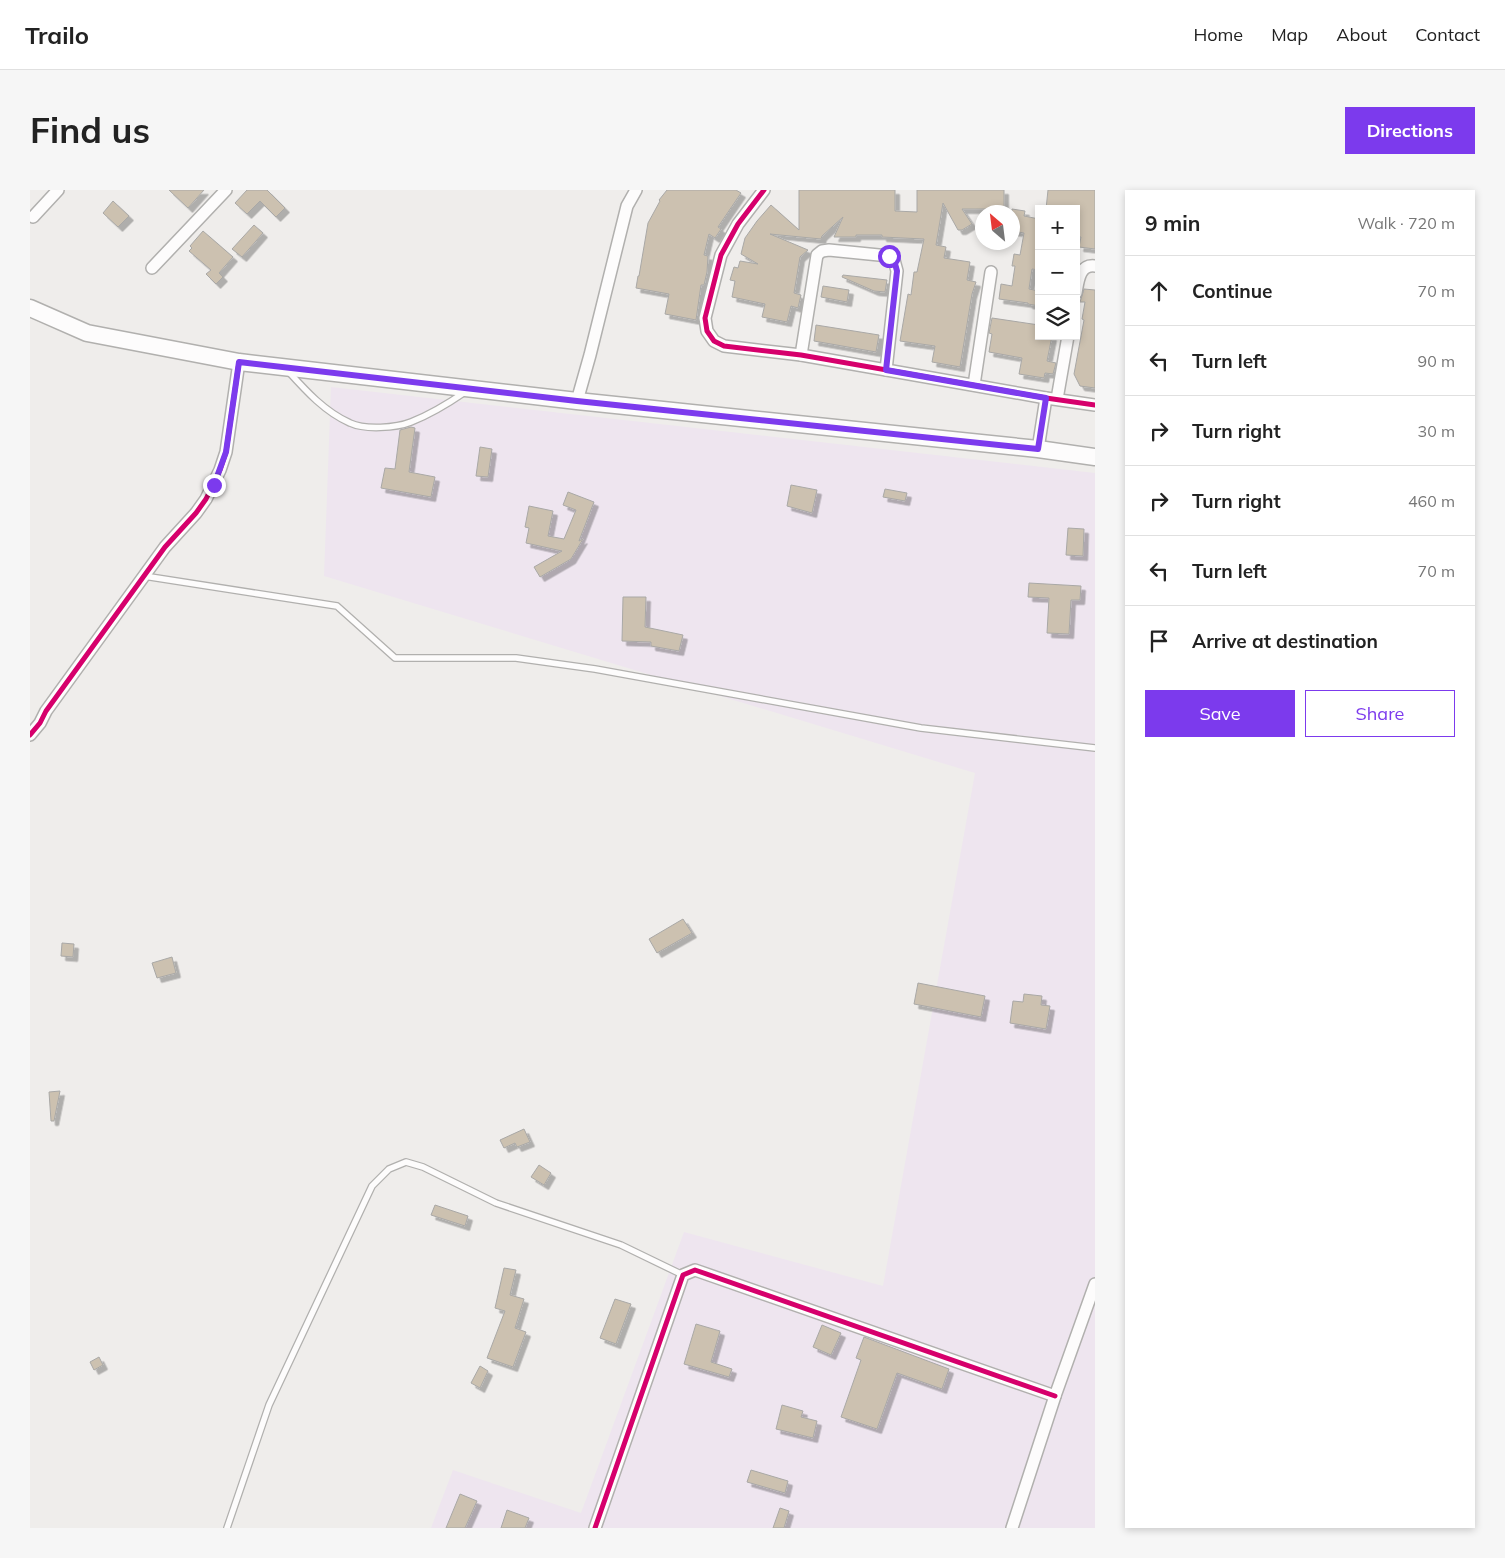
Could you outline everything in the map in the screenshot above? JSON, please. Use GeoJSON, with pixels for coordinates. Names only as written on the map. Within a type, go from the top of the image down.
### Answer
{"type":"FeatureCollection","features":[{"type":"Feature","properties":{"kind":"main road"},"geometry":{"type":"LineString","coordinates":[[30,308],[87,333],[239,362],[577,401],[1095,456]]}},
{"type":"Feature","properties":{"kind":"street"},"geometry":{"type":"LineString","coordinates":[[32,217],[58,190]]}},
{"type":"Feature","properties":{"kind":"street"},"geometry":{"type":"LineString","coordinates":[[152,268],[226,190]]}},
{"type":"Feature","properties":{"kind":"street"},"geometry":{"type":"LineString","coordinates":[[577,401],[626,212],[636,190]]}},
{"type":"Feature","properties":{"kind":"street"},"geometry":{"type":"LineString","coordinates":[[764,190],[738,224],[721,255],[705,318],[706,331],[714,341],[724,346],[801,355],[1095,405]]}},
{"type":"Feature","properties":{"kind":"street"},"geometry":{"type":"LineString","coordinates":[[801,355],[817,255],[830,250],[889,256],[894,260],[897,271],[886,370]]}},
{"type":"Feature","properties":{"kind":"street"},"geometry":{"type":"LineString","coordinates":[[1080,274],[1082,270],[1095,266]]}},
{"type":"Feature","properties":{"kind":"street"},"geometry":{"type":"LineString","coordinates":[[974,385],[991,272]]}},
{"type":"Feature","properties":{"kind":"street"},"geometry":{"type":"LineString","coordinates":[[1038,449],[1067,340]]}},
{"type":"Feature","properties":{"kind":"street"},"geometry":{"type":"LineString","coordinates":[[30,735],[165,547],[196,513],[214,485],[226,452],[239,362]]}},
{"type":"Feature","properties":{"kind":"street"},"geometry":{"type":"LineString","coordinates":[[595,1528],[683,1275],[694,1270],[1055,1396]]}},
{"type":"Feature","properties":{"kind":"street"},"geometry":{"type":"LineString","coordinates":[[1012,1528],[1055,1396],[1095,1284]]}},
{"type":"Feature","properties":{"kind":"lane"},"geometry":{"type":"LineString","coordinates":[[285,367],[306,391],[326,409],[351,424],[367,427],[384,427],[409,423],[458,397],[469,388]]}},
{"type":"Feature","properties":{"kind":"lane"},"geometry":{"type":"LineString","coordinates":[[144,576],[337,606],[396,658],[516,658],[604,671],[921,728],[1095,748]]}},
{"type":"Feature","properties":{"kind":"lane"},"geometry":{"type":"LineString","coordinates":[[227,1528],[269,1404],[372,1186],[389,1170],[406,1162],[423,1166],[496,1203],[621,1245],[683,1275]]}},
{"type":"Feature","properties":{"kind":"shaded area"},"geometry":{"type":"Polygon","coordinates":[[[331,387],[1095,473],[1095,1528],[431,1528],[453,1470],[581,1513],[684,1232],[883,1286],[975,773],[324,576],[331,387]]]}},
{"type":"Feature","properties":{"kind":"building"},"geometry":{"type":"Polygon","coordinates":[[[169,190],[204,190],[188,208],[169,190]]]}},
{"type":"Feature","properties":{"kind":"building"},"geometry":{"type":"Polygon","coordinates":[[[247,190],[267,190],[285,208],[276,217],[260,201],[247,214],[235,203],[247,190]]]}},
{"type":"Feature","properties":{"kind":"building"},"geometry":{"type":"Polygon","coordinates":[[[667,190],[736,190],[741,193],[718,227],[721,229],[715,238],[709,234],[704,255],[708,256],[707,272],[704,285],[701,285],[696,320],[665,314],[669,294],[636,288],[648,223],[659,200],[667,190]]]}},
{"type":"Feature","properties":{"kind":"building"},"geometry":{"type":"Polygon","coordinates":[[[799,190],[895,190],[895,211],[917,212],[917,190],[1004,190],[1004,205],[975,205],[975,209],[962,209],[972,224],[962,230],[958,230],[943,203],[936,245],[946,247],[944,258],[970,262],[967,280],[976,282],[972,294],[960,367],[932,362],[935,346],[900,341],[908,294],[911,295],[914,272],[917,272],[924,239],[882,237],[882,235],[834,237],[843,217],[821,239],[770,234],[808,250],[800,257],[794,293],[801,295],[798,308],[791,306],[787,322],[762,317],[765,304],[732,297],[735,281],[730,280],[734,267],[738,268],[740,261],[758,264],[741,254],[745,238],[771,205],[799,230],[799,190]]]}},
{"type":"Feature","properties":{"kind":"building"},"geometry":{"type":"Polygon","coordinates":[[[1048,190],[1095,190],[1095,249],[1080,247],[1080,205],[1046,205],[1048,190]]]}},
{"type":"Feature","properties":{"kind":"building"},"geometry":{"type":"Polygon","coordinates":[[[113,201],[129,216],[118,227],[103,213],[113,201]]]}},
{"type":"Feature","properties":{"kind":"building"},"geometry":{"type":"Polygon","coordinates":[[[1020,210],[1025,211],[1024,216],[1035,218],[1035,269],[1032,269],[1029,289],[1035,290],[1035,305],[999,299],[1001,284],[1012,286],[1015,266],[1012,266],[1014,254],[1020,255],[1024,233],[1020,232],[1020,210]]]}},
{"type":"Feature","properties":{"kind":"building"},"geometry":{"type":"Polygon","coordinates":[[[254,225],[263,233],[242,257],[232,249],[254,225]]]}},
{"type":"Feature","properties":{"kind":"building"},"geometry":{"type":"Polygon","coordinates":[[[203,231],[233,257],[219,273],[223,277],[216,284],[206,274],[211,270],[189,251],[192,248],[190,246],[203,231]]]}},
{"type":"Feature","properties":{"kind":"building"},"geometry":{"type":"Polygon","coordinates":[[[843,275],[887,280],[885,292],[874,291],[842,277],[843,275]]]}},
{"type":"Feature","properties":{"kind":"building"},"geometry":{"type":"Polygon","coordinates":[[[823,286],[849,290],[847,302],[821,297],[823,286]]]}},
{"type":"Feature","properties":{"kind":"building"},"geometry":{"type":"Polygon","coordinates":[[[1084,289],[1095,290],[1095,388],[1080,386],[1074,374],[1084,320],[1082,319],[1085,302],[1080,302],[1084,289]]]}},
{"type":"Feature","properties":{"kind":"building"},"geometry":{"type":"Polygon","coordinates":[[[992,318],[1035,324],[1035,340],[1051,340],[1047,361],[1056,363],[1053,374],[1045,373],[1044,378],[1019,374],[1022,358],[989,352],[992,334],[989,333],[992,318]]]}},
{"type":"Feature","properties":{"kind":"building"},"geometry":{"type":"Polygon","coordinates":[[[816,325],[879,335],[876,352],[814,341],[816,325]]]}},
{"type":"Feature","properties":{"kind":"building"},"geometry":{"type":"Polygon","coordinates":[[[411,427],[415,428],[409,472],[435,477],[431,497],[381,488],[385,468],[395,469],[400,430],[411,427]]]}},
{"type":"Feature","properties":{"kind":"building"},"geometry":{"type":"Polygon","coordinates":[[[480,447],[492,449],[488,477],[476,476],[480,447]]]}},
{"type":"Feature","properties":{"kind":"building"},"geometry":{"type":"Polygon","coordinates":[[[791,485],[817,490],[812,513],[787,506],[791,485]]]}},
{"type":"Feature","properties":{"kind":"building"},"geometry":{"type":"Polygon","coordinates":[[[885,489],[907,493],[905,501],[883,497],[885,489]]]}},
{"type":"Feature","properties":{"kind":"building"},"geometry":{"type":"Polygon","coordinates":[[[568,492],[594,502],[579,541],[583,539],[571,559],[540,577],[534,567],[562,551],[526,543],[529,528],[525,527],[529,506],[553,511],[548,536],[564,539],[576,510],[563,505],[568,492]]]}},
{"type":"Feature","properties":{"kind":"building"},"geometry":{"type":"Polygon","coordinates":[[[1068,528],[1084,529],[1083,556],[1066,555],[1068,528]]]}},
{"type":"Feature","properties":{"kind":"building"},"geometry":{"type":"Polygon","coordinates":[[[1029,583],[1081,586],[1080,600],[1071,600],[1069,634],[1047,633],[1049,598],[1028,597],[1029,583]]]}},
{"type":"Feature","properties":{"kind":"building"},"geometry":{"type":"Polygon","coordinates":[[[623,597],[646,597],[645,627],[683,635],[679,651],[651,646],[651,642],[622,641],[623,597]]]}},
{"type":"Feature","properties":{"kind":"building"},"geometry":{"type":"Polygon","coordinates":[[[683,919],[692,933],[657,953],[649,939],[683,919]]]}},
{"type":"Feature","properties":{"kind":"building"},"geometry":{"type":"Polygon","coordinates":[[[62,943],[74,944],[73,957],[61,956],[62,943]]]}},
{"type":"Feature","properties":{"kind":"building"},"geometry":{"type":"Polygon","coordinates":[[[172,957],[176,973],[157,978],[152,963],[172,957]]]}},
{"type":"Feature","properties":{"kind":"building"},"geometry":{"type":"Polygon","coordinates":[[[918,983],[985,996],[981,1017],[914,1004],[918,983]]]}},
{"type":"Feature","properties":{"kind":"building"},"geometry":{"type":"Polygon","coordinates":[[[1024,994],[1042,996],[1041,1005],[1050,1006],[1046,1029],[1010,1023],[1013,1001],[1023,1002],[1024,994]]]}},
{"type":"Feature","properties":{"kind":"building"},"geometry":{"type":"Polygon","coordinates":[[[60,1091],[54,1121],[51,1121],[49,1092],[60,1091]]]}},
{"type":"Feature","properties":{"kind":"building"},"geometry":{"type":"Polygon","coordinates":[[[524,1129],[530,1142],[517,1147],[515,1143],[504,1148],[500,1140],[524,1129]]]}},
{"type":"Feature","properties":{"kind":"building"},"geometry":{"type":"Polygon","coordinates":[[[539,1165],[551,1173],[544,1185],[531,1177],[539,1165]]]}},
{"type":"Feature","properties":{"kind":"building"},"geometry":{"type":"Polygon","coordinates":[[[435,1205],[468,1216],[465,1226],[431,1215],[435,1205]]]}},
{"type":"Feature","properties":{"kind":"building"},"geometry":{"type":"Polygon","coordinates":[[[504,1268],[516,1270],[510,1295],[524,1299],[515,1328],[526,1332],[513,1367],[487,1358],[505,1311],[495,1308],[504,1268]]]}},
{"type":"Feature","properties":{"kind":"building"},"geometry":{"type":"Polygon","coordinates":[[[615,1299],[631,1304],[616,1344],[600,1338],[615,1299]]]}},
{"type":"Feature","properties":{"kind":"building"},"geometry":{"type":"Polygon","coordinates":[[[696,1324],[720,1331],[711,1362],[732,1369],[729,1377],[684,1364],[696,1324]]]}},
{"type":"Feature","properties":{"kind":"building"},"geometry":{"type":"Polygon","coordinates":[[[822,1325],[841,1333],[831,1355],[813,1347],[822,1325]]]}},
{"type":"Feature","properties":{"kind":"building"},"geometry":{"type":"Polygon","coordinates":[[[864,1337],[949,1369],[942,1389],[897,1373],[877,1429],[841,1417],[861,1360],[856,1358],[864,1337]]]}},
{"type":"Feature","properties":{"kind":"building"},"geometry":{"type":"Polygon","coordinates":[[[99,1357],[103,1365],[94,1370],[90,1362],[99,1357]]]}},
{"type":"Feature","properties":{"kind":"building"},"geometry":{"type":"Polygon","coordinates":[[[480,1366],[488,1371],[480,1388],[471,1383],[480,1366]]]}},
{"type":"Feature","properties":{"kind":"building"},"geometry":{"type":"Polygon","coordinates":[[[782,1405],[803,1411],[801,1417],[817,1421],[813,1438],[776,1429],[782,1405]]]}},
{"type":"Feature","properties":{"kind":"building"},"geometry":{"type":"Polygon","coordinates":[[[751,1470],[788,1481],[785,1493],[747,1482],[751,1470]]]}},
{"type":"Feature","properties":{"kind":"building"},"geometry":{"type":"Polygon","coordinates":[[[460,1494],[477,1501],[465,1528],[446,1528],[460,1494]]]}},
{"type":"Feature","properties":{"kind":"building"},"geometry":{"type":"Polygon","coordinates":[[[780,1508],[789,1511],[784,1528],[773,1528],[780,1508]]]}},
{"type":"Feature","properties":{"kind":"building"},"geometry":{"type":"Polygon","coordinates":[[[507,1510],[529,1518],[525,1528],[501,1528],[507,1510]]]}},
{"type":"Feature","properties":{"kind":"cycle path"},"geometry":{"type":"LineString","coordinates":[[764,190],[738,224],[721,255],[705,318],[707,331],[714,341],[724,346],[801,355],[1095,405]]}},
{"type":"Feature","properties":{"kind":"cycle path"},"geometry":{"type":"LineString","coordinates":[[30,735],[165,547],[206,499],[220,470],[226,452],[239,362]]}},
{"type":"Feature","properties":{"kind":"cycle path"},"geometry":{"type":"LineString","coordinates":[[595,1528],[683,1275],[695,1270],[1055,1396]]}},
{"type":"Feature","properties":{"kind":"route"},"geometry":{"type":"LineString","coordinates":[[214,485],[226,452],[239,362],[577,401],[1038,449],[1046,398],[886,370],[897,271],[894,260],[889,256]]}}]}
